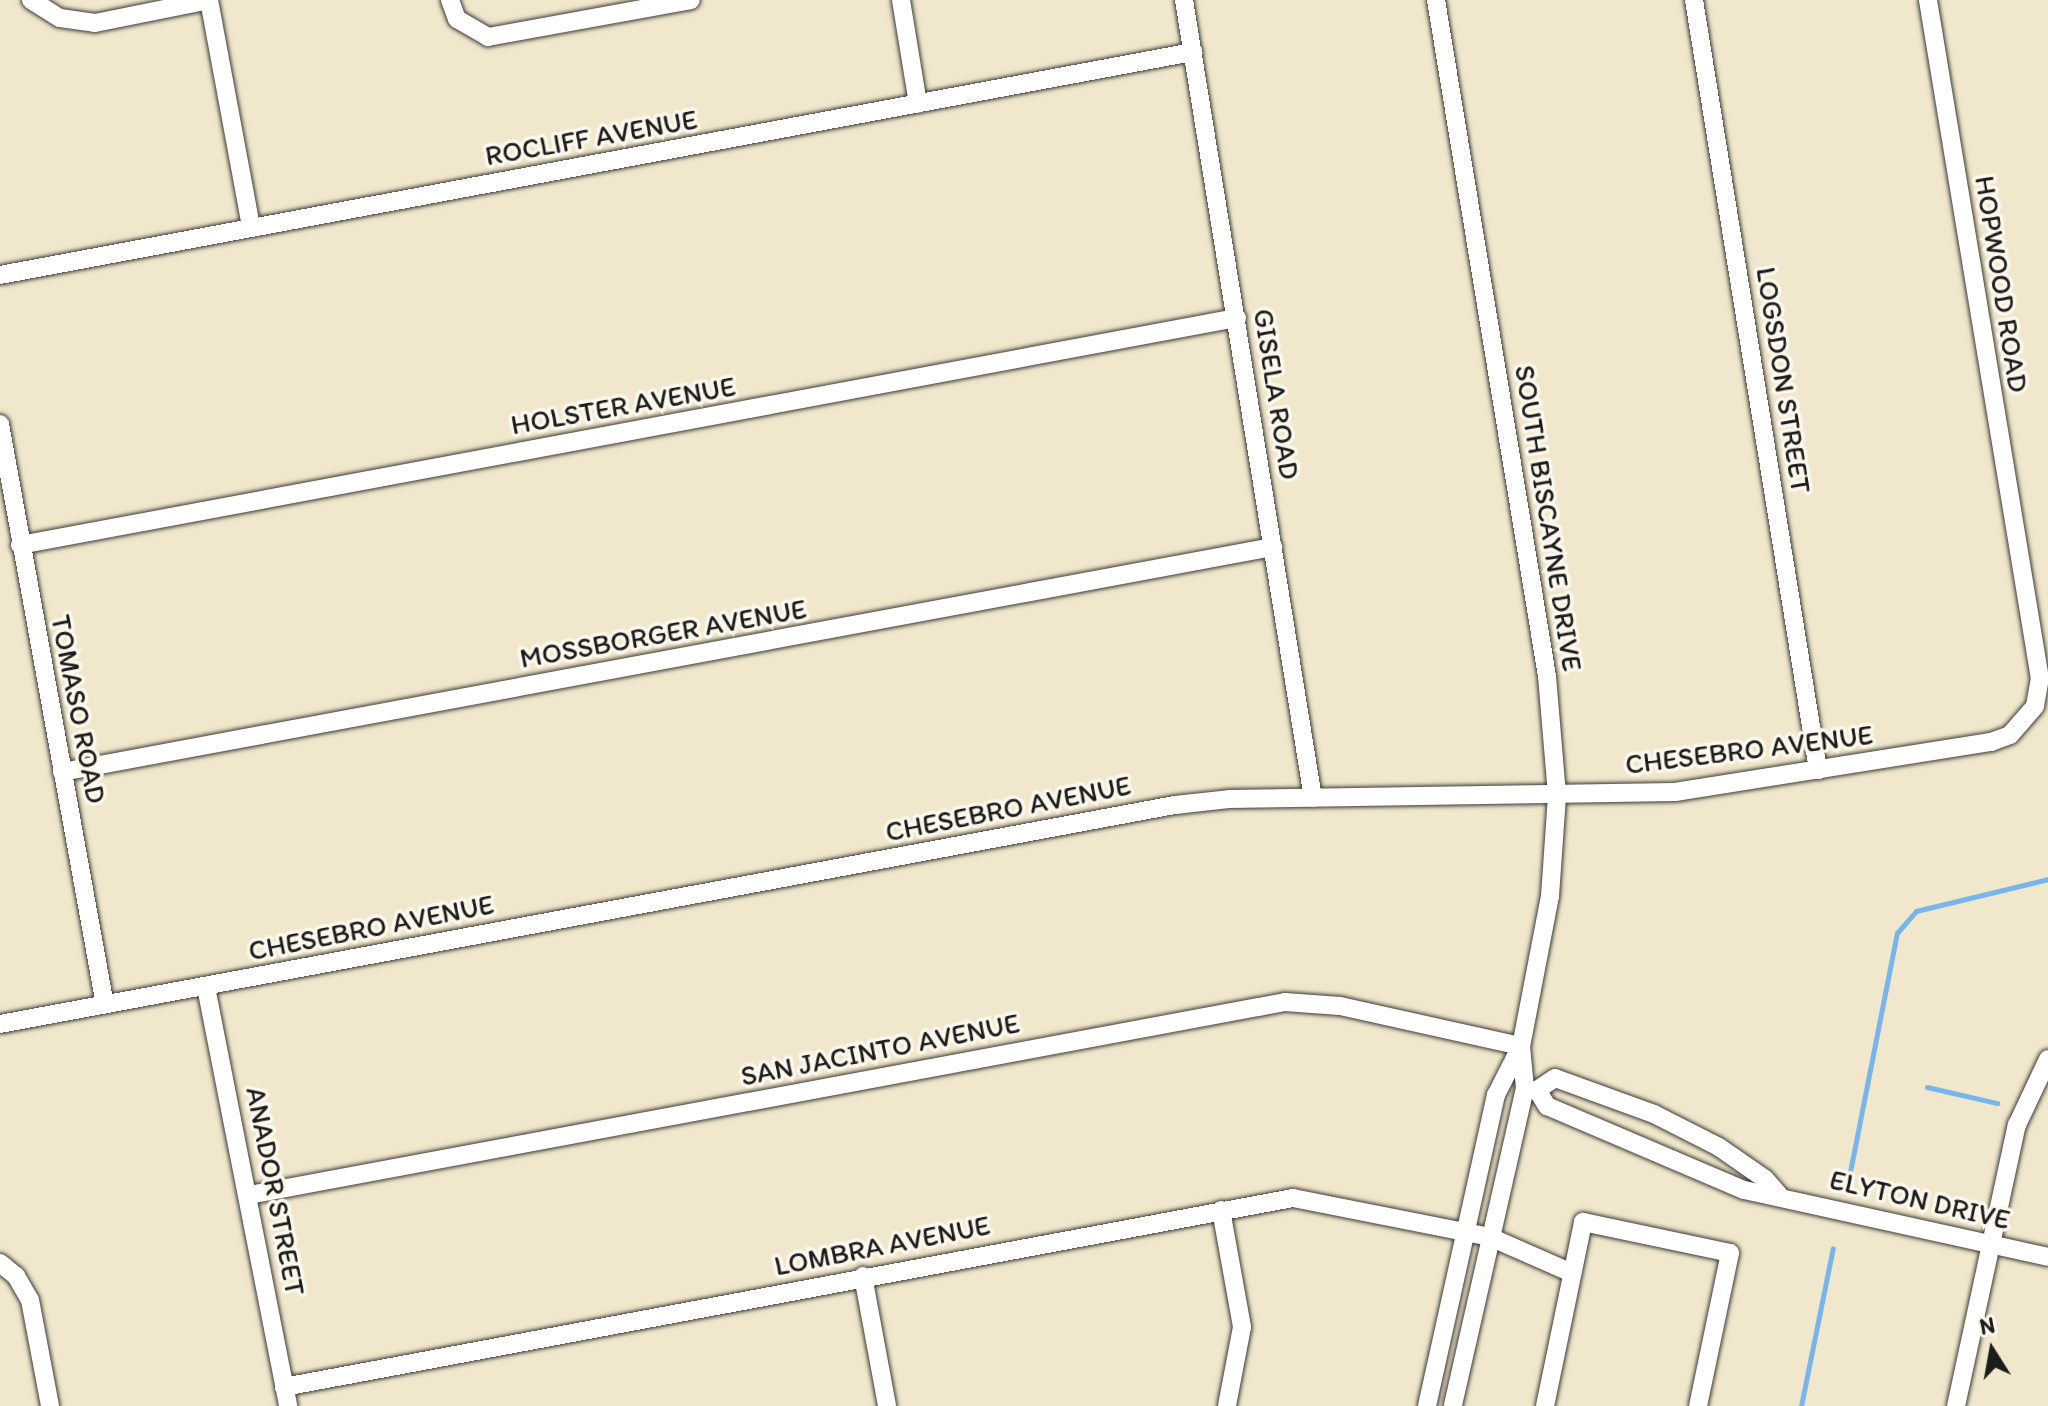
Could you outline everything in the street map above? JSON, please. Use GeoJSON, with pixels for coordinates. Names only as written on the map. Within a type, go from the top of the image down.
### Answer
{"type":"FeatureCollection","features":[{"type":"Feature","properties":{"kind":"street"},"geometry":{"type":"LineString","coordinates":[[31,0],[60,18],[95,23],[209,0],[251,227]]}},
{"type":"Feature","properties":{"kind":"street"},"geometry":{"type":"LineString","coordinates":[[450,0],[457,19],[488,37],[691,0]]}},
{"type":"Feature","properties":{"kind":"street"},"geometry":{"type":"LineString","coordinates":[[901,0],[918,104]]}},
{"type":"Feature","properties":{"kind":"street","name":"GISELA ROAD"},"geometry":{"type":"LineString","coordinates":[[1184,0],[1313,798]]}},
{"type":"Feature","properties":{"kind":"street","name":"SOUTH BISCAYNE DRIVE"},"geometry":{"type":"LineString","coordinates":[[1427,1406],[1503,1082],[1521,1046],[1548,909],[1557,796],[1547,676],[1436,0]]}},
{"type":"Feature","properties":{"kind":"street","name":"LOGSDON STREET"},"geometry":{"type":"LineString","coordinates":[[1694,0],[1818,770]]}},
{"type":"Feature","properties":{"kind":"street","name":"HOPWOOD ROAD"},"geometry":{"type":"LineString","coordinates":[[1928,0],[2040,679],[2028,717]]}},
{"type":"Feature","properties":{"kind":"street","name":"ROCLIFF AVENUE"},"geometry":{"type":"LineString","coordinates":[[0,275],[1193,52]]}},
{"type":"Feature","properties":{"kind":"street","name":"HOLSTER AVENUE"},"geometry":{"type":"LineString","coordinates":[[20,545],[1237,318]]}},
{"type":"Feature","properties":{"kind":"street","name":"TOMASO ROAD"},"geometry":{"type":"LineString","coordinates":[[0,424],[105,1005]]}},
{"type":"Feature","properties":{"kind":"street","name":"MOSSBORGER AVENUE"},"geometry":{"type":"LineString","coordinates":[[62,772],[1273,547]]}},
{"type":"Feature","properties":{"kind":"street","name":"CHESEBRO AVENUE"},"geometry":{"type":"LineString","coordinates":[[0,1024],[1175,805],[1313,798],[1675,792],[1991,742],[2010,735],[2028,717]]}},
{"type":"Feature","properties":{"kind":"street","name":"ANADOR STREET"},"geometry":{"type":"LineString","coordinates":[[206,987],[288,1406]]}},
{"type":"Feature","properties":{"kind":"street","name":"SAN JACINTO AVENUE"},"geometry":{"type":"LineString","coordinates":[[249,1195],[1285,1002],[1340,1006],[1521,1046]]}},
{"type":"Feature","properties":{"kind":"street","name":"SOUTH BISCAYNE DRIVE"},"geometry":{"type":"LineString","coordinates":[[1453,1406],[1490,1237],[1531,1089],[1521,1046]]}},
{"type":"Feature","properties":{"kind":"street"},"geometry":{"type":"LineString","coordinates":[[1956,1406],[2017,1125],[2048,1059]]}},
{"type":"Feature","properties":{"kind":"street"},"geometry":{"type":"LineString","coordinates":[[1503,1082],[1531,1089],[1555,1078],[1654,1114],[1719,1147],[1765,1179],[1779,1195]]}},
{"type":"Feature","properties":{"kind":"street","name":"ELYTON DRIVE"},"geometry":{"type":"LineString","coordinates":[[1531,1089],[1547,1106],[1744,1190],[1779,1195],[2048,1257]]}},
{"type":"Feature","properties":{"kind":"street","name":"LOMBRA AVENUE"},"geometry":{"type":"LineString","coordinates":[[284,1387],[1221,1210],[1309,1199],[1490,1237],[1572,1273]]}},
{"type":"Feature","properties":{"kind":"street"},"geometry":{"type":"LineString","coordinates":[[1221,1210],[1242,1327],[1227,1406]]}},
{"type":"Feature","properties":{"kind":"street"},"geometry":{"type":"LineString","coordinates":[[1545,1406],[1583,1222],[1730,1253],[1698,1406]]}},
{"type":"Feature","properties":{"kind":"street"},"geometry":{"type":"LineString","coordinates":[[0,1263],[21,1282],[30,1300],[50,1406]]}},
{"type":"Feature","properties":{"kind":"street"},"geometry":{"type":"LineString","coordinates":[[863,1276],[887,1406]]}},
{"type":"Feature","properties":{"kind":"waterway"},"geometry":{"type":"LineString","coordinates":[[1849,1177],[1897,933],[1916,911],[2048,879]]}},
{"type":"Feature","properties":{"kind":"waterway"},"geometry":{"type":"LineString","coordinates":[[1927,1087],[1997,1103]]}},
{"type":"Feature","properties":{"kind":"waterway"},"geometry":{"type":"LineString","coordinates":[[1801,1406],[1833,1248]]}}]}
